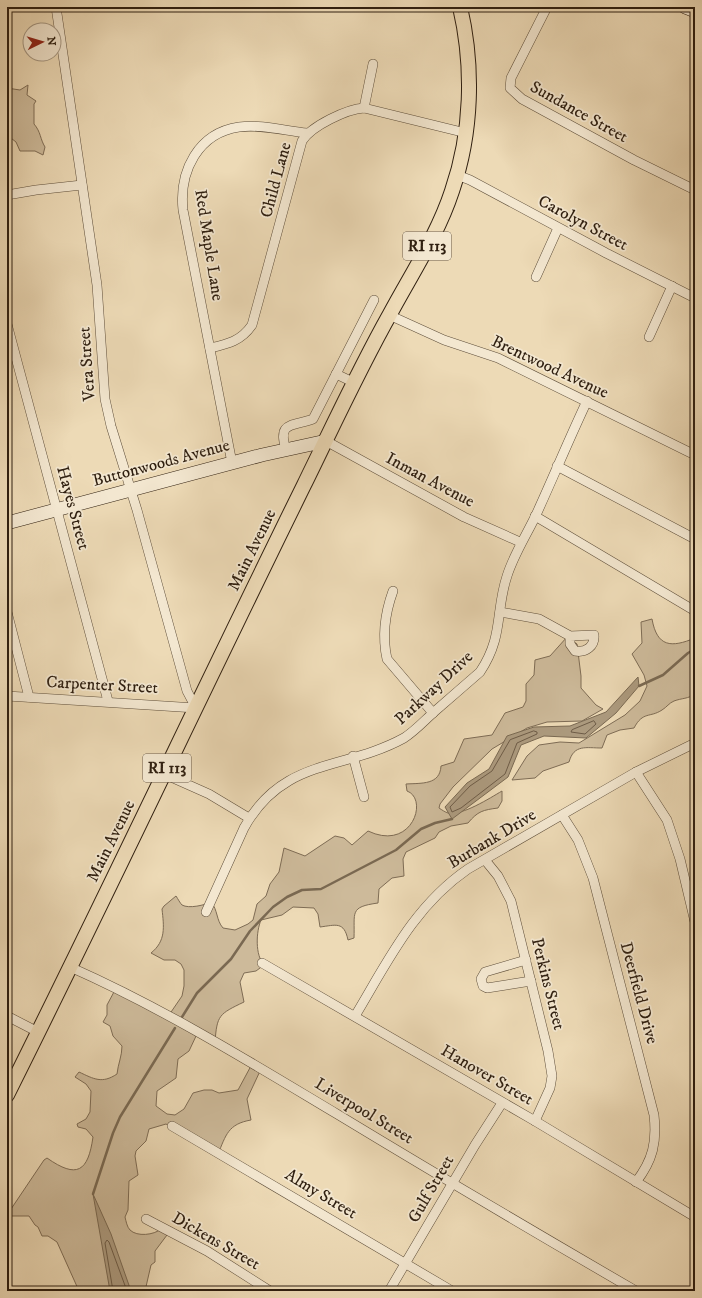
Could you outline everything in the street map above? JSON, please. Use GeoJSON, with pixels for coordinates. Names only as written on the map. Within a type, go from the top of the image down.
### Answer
{"type":"FeatureCollection","features":[{"type":"Feature","properties":{"kind":"main road","name":"Main Avenue"},"geometry":{"type":"LineString","coordinates":[[7,1095],[355,382],[438,224],[457,176],[466,133],[469,63],[460,7]]}},
{"type":"Feature","properties":{"kind":"street","name":"Vera Street"},"geometry":{"type":"LineString","coordinates":[[56,7],[97,285],[105,399],[111,426],[131,489],[187,691],[196,708]]}},
{"type":"Feature","properties":{"kind":"street","name":"Sundance Street"},"geometry":{"type":"LineString","coordinates":[[547,7],[511,78],[510,88],[522,99],[634,160],[695,190]]}},
{"type":"Feature","properties":{"kind":"street"},"geometry":{"type":"LineString","coordinates":[[686,7],[695,12]]}},
{"type":"Feature","properties":{"kind":"street"},"geometry":{"type":"LineString","coordinates":[[364,108],[373,64]]}},
{"type":"Feature","properties":{"kind":"street","name":"Child Lane"},"geometry":{"type":"LineString","coordinates":[[210,348],[235,342],[244,335],[252,325],[302,141],[307,133],[345,112],[364,108],[466,133]]}},
{"type":"Feature","properties":{"kind":"street","name":"Red Maple Lane"},"geometry":{"type":"LineString","coordinates":[[232,463],[182,197],[184,176],[189,163],[208,141],[229,130],[253,127],[307,133]]}},
{"type":"Feature","properties":{"kind":"street","name":"Carolyn Street"},"geometry":{"type":"LineString","coordinates":[[457,176],[470,180],[558,228],[695,298]]}},
{"type":"Feature","properties":{"kind":"street"},"geometry":{"type":"LineString","coordinates":[[7,195],[82,185]]}},
{"type":"Feature","properties":{"kind":"street"},"geometry":{"type":"LineString","coordinates":[[536,277],[558,228]]}},
{"type":"Feature","properties":{"kind":"street"},"geometry":{"type":"LineString","coordinates":[[649,337],[672,286]]}},
{"type":"Feature","properties":{"kind":"street"},"geometry":{"type":"LineString","coordinates":[[286,450],[282,436],[283,432],[287,427],[313,419],[374,300]]}},
{"type":"Feature","properties":{"kind":"street","name":"Brentwood Avenue"},"geometry":{"type":"LineString","coordinates":[[389,315],[444,340],[498,358],[695,455]]}},
{"type":"Feature","properties":{"kind":"street","name":"Hayes Street"},"geometry":{"type":"LineString","coordinates":[[7,324],[108,701]]}},
{"type":"Feature","properties":{"kind":"street"},"geometry":{"type":"LineString","coordinates":[[336,374],[355,382]]}},
{"type":"Feature","properties":{"kind":"street","name":"Parkway Drive"},"geometry":{"type":"LineString","coordinates":[[206,912],[250,818],[261,803],[283,784],[308,770],[380,749],[406,737],[480,672],[495,643],[506,578],[520,542],[535,516],[587,401]]}},
{"type":"Feature","properties":{"kind":"street","name":"Buttonwoods Avenue"},"geometry":{"type":"LineString","coordinates":[[7,523],[232,463],[326,442]]}},
{"type":"Feature","properties":{"kind":"street","name":"Inman Avenue"},"geometry":{"type":"LineString","coordinates":[[326,442],[464,517],[520,542]]}},
{"type":"Feature","properties":{"kind":"street"},"geometry":{"type":"LineString","coordinates":[[557,466],[695,540]]}},
{"type":"Feature","properties":{"kind":"street"},"geometry":{"type":"LineString","coordinates":[[535,516],[695,611]]}},
{"type":"Feature","properties":{"kind":"street"},"geometry":{"type":"LineString","coordinates":[[393,591],[385,619],[384,648],[387,659],[433,713]]}},
{"type":"Feature","properties":{"kind":"street"},"geometry":{"type":"LineString","coordinates":[[7,612],[29,697]]}},
{"type":"Feature","properties":{"kind":"street"},"geometry":{"type":"LineString","coordinates":[[500,612],[539,619],[570,636]]}},
{"type":"Feature","properties":{"kind":"street","name":"Carpenter Street"},"geometry":{"type":"LineString","coordinates":[[7,696],[108,701],[196,708]]}},
{"type":"Feature","properties":{"kind":"street","name":"Burbank Drive"},"geometry":{"type":"LineString","coordinates":[[354,1016],[411,924],[421,911],[452,881],[485,860],[636,772],[695,743]]}},
{"type":"Feature","properties":{"kind":"street"},"geometry":{"type":"LineString","coordinates":[[353,756],[364,797]]}},
{"type":"Feature","properties":{"kind":"street"},"geometry":{"type":"LineString","coordinates":[[636,772],[670,827],[686,883],[695,922]]}},
{"type":"Feature","properties":{"kind":"street"},"geometry":{"type":"LineString","coordinates":[[164,774],[209,794],[250,818]]}},
{"type":"Feature","properties":{"kind":"street","name":"Deerfield Drive"},"geometry":{"type":"LineString","coordinates":[[562,815],[578,840],[593,878],[654,1115],[655,1143],[646,1167],[636,1182]]}},
{"type":"Feature","properties":{"kind":"street","name":"Perkins Street"},"geometry":{"type":"LineString","coordinates":[[485,860],[507,892],[526,960],[546,1043],[552,1076],[546,1100],[535,1121]]}},
{"type":"Feature","properties":{"kind":"street"},"geometry":{"type":"LineString","coordinates":[[526,960],[484,972],[481,979],[483,986],[488,988],[530,980]]}},
{"type":"Feature","properties":{"kind":"street","name":"Hanover Street"},"geometry":{"type":"LineString","coordinates":[[262,963],[535,1121],[695,1217]]}},
{"type":"Feature","properties":{"kind":"street","name":"Liverpool Street"},"geometry":{"type":"LineString","coordinates":[[70,967],[145,1003],[262,1069],[452,1184],[636,1291]]}},
{"type":"Feature","properties":{"kind":"street"},"geometry":{"type":"LineString","coordinates":[[7,1016],[38,1032]]}},
{"type":"Feature","properties":{"kind":"street","name":"Gulf Street"},"geometry":{"type":"LineString","coordinates":[[389,1291],[502,1103]]}},
{"type":"Feature","properties":{"kind":"street","name":"Almy Street"},"geometry":{"type":"LineString","coordinates":[[172,1126],[452,1291]]}},
{"type":"Feature","properties":{"kind":"street","name":"Dickens Street"},"geometry":{"type":"LineString","coordinates":[[146,1219],[207,1251],[270,1291]]}},
{"type":"Feature","properties":{"kind":"shaded area"},"geometry":{"type":"Polygon","coordinates":[[[28,85],[27,95],[36,101],[34,104],[34,124],[45,147],[43,155],[35,151],[20,151],[16,142],[7,135],[7,88],[20,90],[28,85]]]}},
{"type":"Feature","properties":{"kind":"shaded area"},"geometry":{"type":"Polygon","coordinates":[[[652,619],[657,635],[666,643],[679,643],[695,638],[695,694],[687,698],[674,701],[664,709],[640,719],[634,728],[620,730],[607,735],[602,748],[581,748],[574,752],[569,762],[543,771],[535,778],[512,780],[527,756],[539,745],[560,742],[579,743],[625,715],[640,701],[647,686],[644,675],[632,654],[642,643],[641,622],[652,619]]]}},
{"type":"Feature","properties":{"kind":"shaded area"},"geometry":{"type":"Polygon","coordinates":[[[567,637],[577,644],[581,688],[596,705],[603,709],[582,721],[547,722],[527,728],[492,749],[453,787],[440,804],[439,808],[448,813],[461,812],[476,806],[502,791],[502,801],[498,808],[481,812],[468,823],[451,826],[439,832],[435,838],[406,852],[403,859],[404,876],[392,878],[379,889],[378,903],[362,906],[356,912],[354,917],[354,938],[348,940],[342,927],[335,925],[320,927],[318,914],[314,908],[293,907],[282,915],[261,920],[257,943],[259,955],[264,965],[256,971],[244,973],[240,982],[244,1002],[221,1016],[218,1021],[215,1042],[197,1034],[189,1051],[178,1059],[176,1078],[157,1091],[156,1106],[167,1114],[175,1115],[184,1109],[193,1093],[204,1090],[212,1090],[219,1093],[238,1090],[252,1064],[261,1069],[247,1099],[251,1120],[237,1124],[229,1131],[218,1154],[166,1124],[149,1129],[146,1141],[136,1151],[135,1156],[138,1175],[129,1181],[128,1210],[125,1217],[130,1230],[137,1234],[154,1233],[161,1229],[167,1235],[155,1251],[155,1262],[151,1265],[145,1291],[79,1291],[57,1242],[48,1236],[42,1236],[38,1227],[29,1216],[10,1216],[7,1218],[7,1215],[44,1160],[47,1158],[57,1165],[73,1170],[84,1165],[88,1158],[93,1137],[86,1129],[78,1127],[77,1124],[86,1119],[90,1112],[91,1091],[86,1084],[75,1077],[79,1072],[102,1080],[117,1074],[122,1046],[113,1036],[110,1026],[103,1022],[107,1015],[107,1005],[115,990],[169,1015],[182,996],[184,986],[184,970],[181,964],[175,960],[164,960],[151,953],[162,939],[162,909],[164,906],[176,896],[182,905],[189,907],[211,902],[223,928],[235,930],[253,920],[257,904],[266,896],[270,884],[279,872],[284,848],[305,856],[335,836],[344,838],[352,845],[368,831],[383,836],[396,835],[405,830],[412,822],[416,813],[416,804],[413,796],[407,791],[406,784],[424,783],[434,780],[440,772],[441,766],[454,762],[464,739],[492,735],[505,713],[523,707],[526,701],[526,684],[534,675],[535,660],[550,656],[567,637]]]}},
{"type":"Feature","properties":{"kind":"water"},"geometry":{"type":"Polygon","coordinates":[[[638,677],[639,686],[616,713],[586,738],[544,736],[521,745],[508,777],[452,819],[445,807],[467,783],[489,769],[507,736],[534,727],[570,726],[606,712],[638,677]]]}},
{"type":"Feature","properties":{"kind":"water"},"geometry":{"type":"Polygon","coordinates":[[[93,1194],[111,1234],[131,1291],[110,1291],[93,1194]]]}},
{"type":"Feature","properties":{"kind":"waterway"},"geometry":{"type":"LineString","coordinates":[[639,686],[663,675],[688,653],[695,649]]}},
{"type":"Feature","properties":{"kind":"waterway"},"geometry":{"type":"LineString","coordinates":[[182,1017],[197,993],[231,959],[250,931],[273,907],[287,897],[302,890],[321,889],[396,850],[421,829],[435,823],[452,819]]}},
{"type":"Feature","properties":{"kind":"waterway"},"geometry":{"type":"LineString","coordinates":[[93,1194],[113,1133],[120,1117],[175,1028]]}}]}
